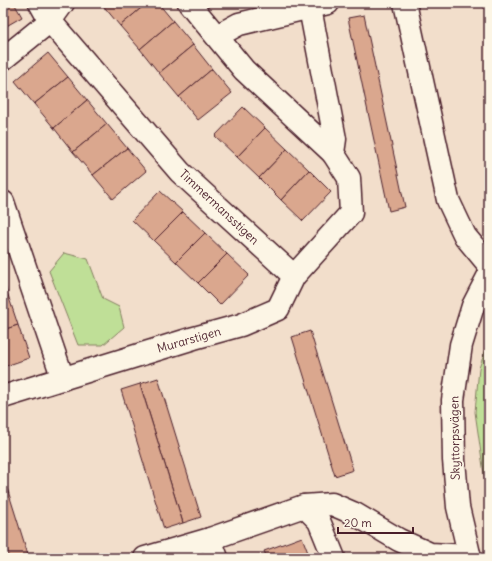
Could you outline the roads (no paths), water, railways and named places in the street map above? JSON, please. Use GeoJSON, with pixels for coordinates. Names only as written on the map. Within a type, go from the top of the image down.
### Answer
{"type":"FeatureCollection","features":[{"type":"Feature","properties":{"kind":"street"},"geometry":{"type":"LineString","coordinates":[[3,59],[45,12],[63,3]]}},
{"type":"Feature","properties":{"kind":"street"},"geometry":{"type":"LineString","coordinates":[[189,3],[244,70],[332,153],[349,178],[351,213],[294,276]]}},
{"type":"Feature","properties":{"kind":"street"},"geometry":{"type":"LineString","coordinates":[[404,3],[448,200],[465,236],[489,265]]}},
{"type":"Feature","properties":{"kind":"street"},"geometry":{"type":"LineString","coordinates":[[217,36],[239,24],[319,6],[336,139],[332,153]]}},
{"type":"Feature","properties":{"kind":"street","name":"Timmermansstigen"},"geometry":{"type":"LineString","coordinates":[[45,12],[180,172],[294,276]]}},
{"type":"Feature","properties":{"kind":"street"},"geometry":{"type":"LineString","coordinates":[[3,202],[63,379]]}},
{"type":"Feature","properties":{"kind":"street","name":"Skyttorpsvägen"},"geometry":{"type":"LineString","coordinates":[[470,557],[458,508],[454,460],[453,400],[461,345],[473,306],[489,275]]}},
{"type":"Feature","properties":{"kind":"street","name":"Murarstigen"},"geometry":{"type":"LineString","coordinates":[[3,397],[241,325],[278,310],[294,276]]}},
{"type":"Feature","properties":{"kind":"street"},"geometry":{"type":"LineString","coordinates":[[145,558],[213,549],[252,524],[304,506],[332,504],[355,514],[399,540],[430,554],[470,557]]}},
{"type":"Feature","properties":{"kind":"street"},"geometry":{"type":"LineString","coordinates":[[304,506],[319,521],[334,558]]}}]}
